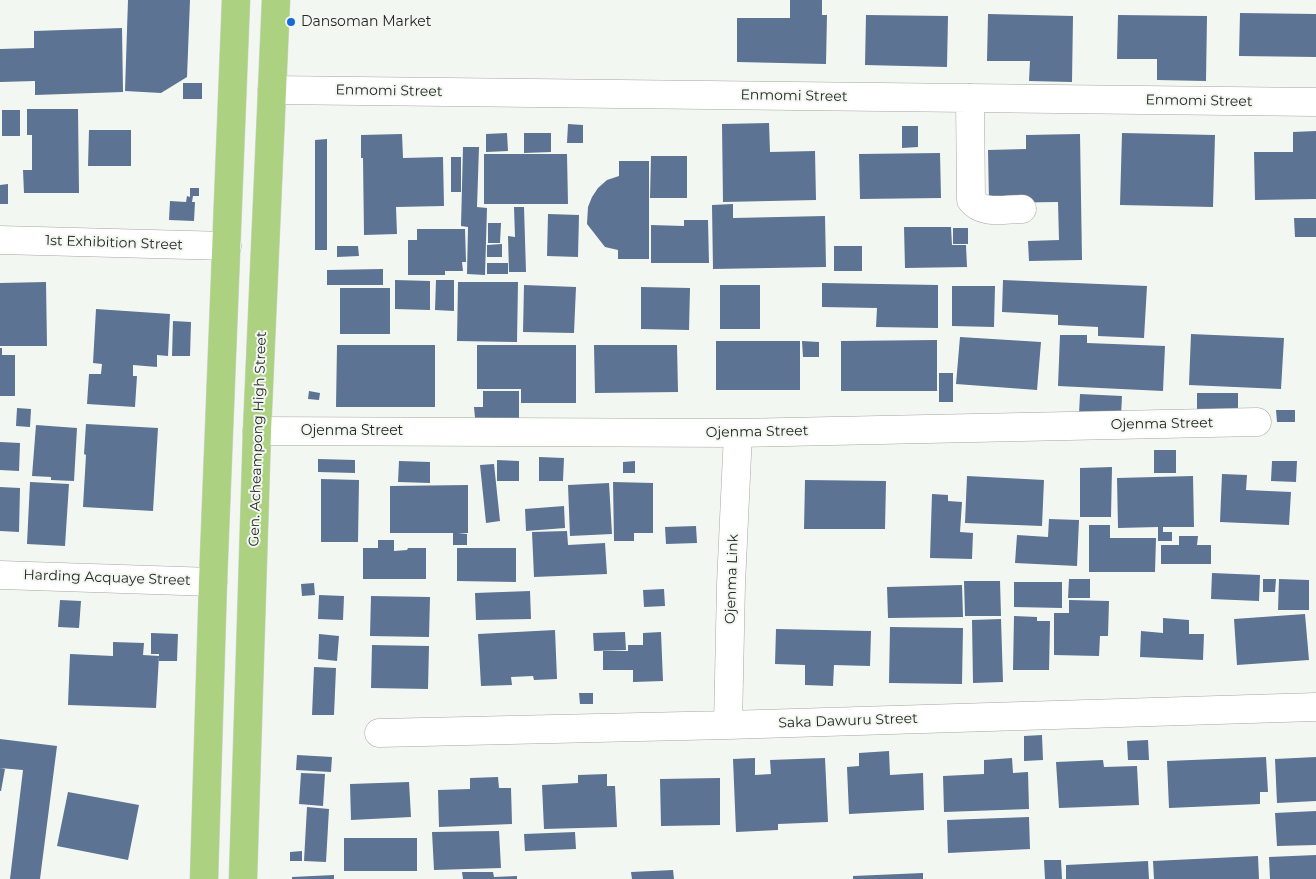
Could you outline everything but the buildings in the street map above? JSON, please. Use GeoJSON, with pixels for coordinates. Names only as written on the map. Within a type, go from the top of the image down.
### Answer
{"type":"FeatureCollection","features":[{"type":"Feature","properties":{"kind":"main road"},"geometry":{"type":"LineString","coordinates":[[204,879],[236,0]]}},
{"type":"Feature","properties":{"kind":"main road","name":"Gen. Acheampong High Street"},"geometry":{"type":"LineString","coordinates":[[243,879],[257,431],[276,0]]}},
{"type":"Feature","properties":{"kind":"street","name":"Enmomi Street"},"geometry":{"type":"LineString","coordinates":[[272,90],[1316,102]]}},
{"type":"Feature","properties":{"kind":"street"},"geometry":{"type":"LineString","coordinates":[[970,98],[972,200],[976,206],[984,210],[1022,209]]}},
{"type":"Feature","properties":{"kind":"street","name":"1st Exhibition Street"},"geometry":{"type":"LineString","coordinates":[[0,240],[227,246]]}},
{"type":"Feature","properties":{"kind":"street","name":"Ojenma Street"},"geometry":{"type":"LineString","coordinates":[[257,431],[738,433],[1257,422]]}},
{"type":"Feature","properties":{"kind":"street","name":"Ojenma Link"},"geometry":{"type":"LineString","coordinates":[[728,725],[731,584],[738,433]]}},
{"type":"Feature","properties":{"kind":"street","name":"Harding Acquaye Street"},"geometry":{"type":"LineString","coordinates":[[0,575],[214,582]]}},
{"type":"Feature","properties":{"kind":"street","name":"Saka Dawuru Street"},"geometry":{"type":"LineString","coordinates":[[379,733],[728,725],[1316,707]]}},
{"type":"Feature","properties":{"kind":"place","name":"Dansoman Market"},"geometry":{"type":"Point","coordinates":[291,22]}}]}
